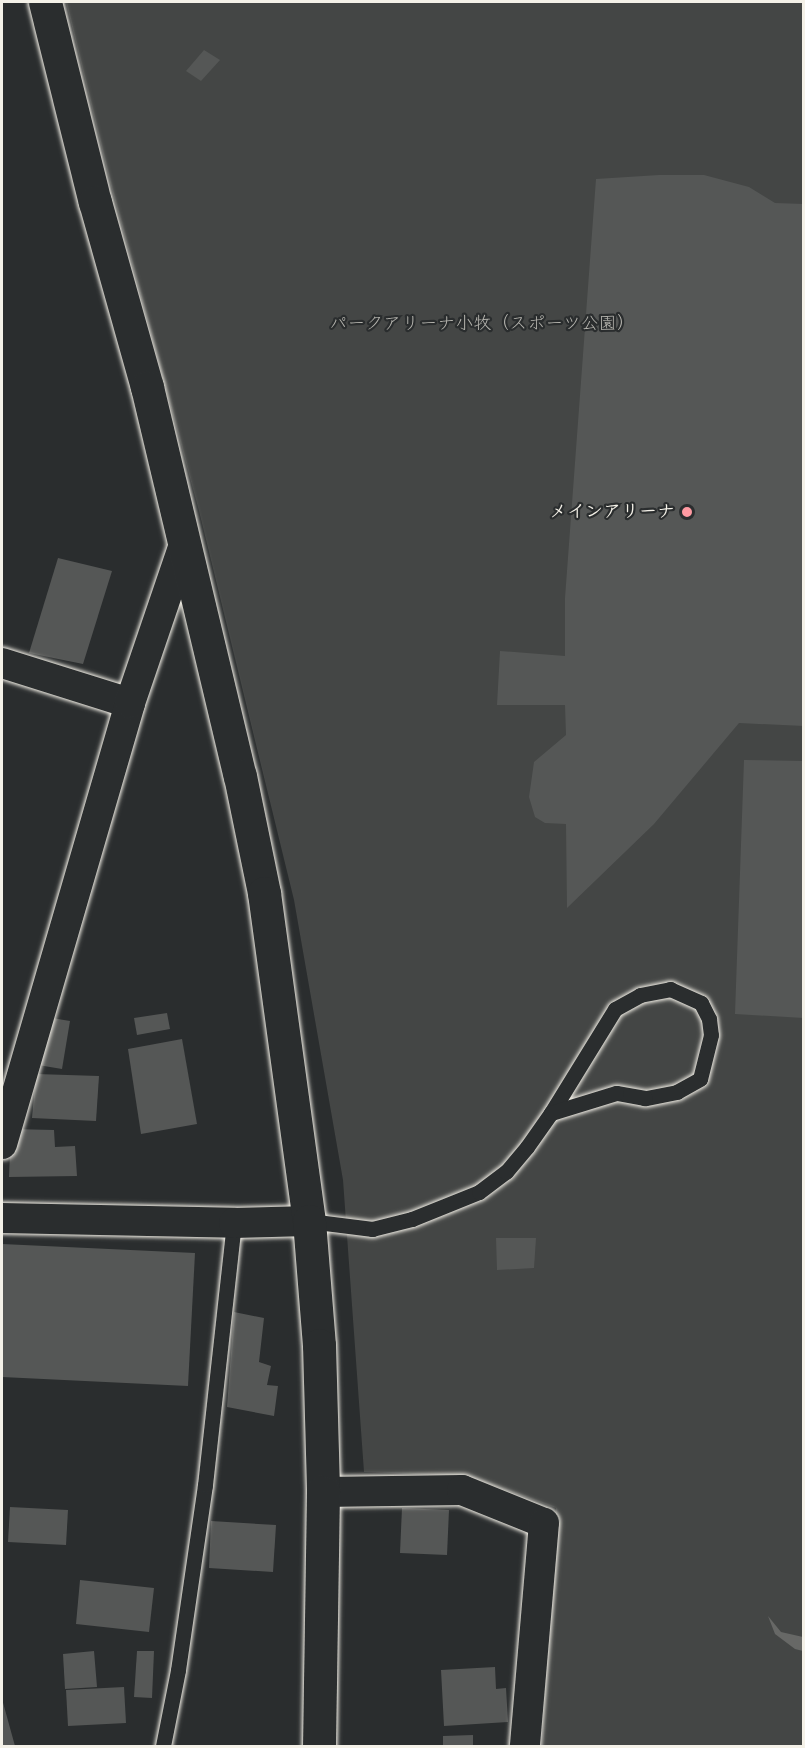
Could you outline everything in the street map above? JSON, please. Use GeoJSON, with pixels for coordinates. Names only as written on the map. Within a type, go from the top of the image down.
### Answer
{"type":"FeatureCollection","features":[{"type":"Feature","properties":{"kind":"street"},"geometry":{"type":"LineString","coordinates":[[45,2],[95,202],[147,387],[240,776],[264,893],[309,1221],[319,1345],[323,1492],[319,1746]]}},
{"type":"Feature","properties":{"kind":"street"},"geometry":{"type":"LineString","coordinates":[[2,1144],[130,703],[184,544]]}},
{"type":"Feature","properties":{"kind":"street"},"geometry":{"type":"LineString","coordinates":[[2,663],[130,703]]}},
{"type":"Feature","properties":{"kind":"street"},"geometry":{"type":"LineString","coordinates":[[2,1218],[234,1223],[309,1221]]}},
{"type":"Feature","properties":{"kind":"street"},"geometry":{"type":"LineString","coordinates":[[323,1492],[462,1490],[544,1523],[525,1746]]}},
{"type":"Feature","properties":{"kind":"lane"},"geometry":{"type":"LineString","coordinates":[[309,1221],[372,1228],[412,1219],[468,1196],[506,1172],[551,1113],[615,1009],[640,995],[670,988],[701,1003],[709,1019],[711,1035],[700,1079],[677,1092],[645,1098],[616,1093],[551,1113]]}},
{"type":"Feature","properties":{"kind":"lane"},"geometry":{"type":"LineString","coordinates":[[163,1746],[178,1670],[205,1485],[234,1223]]}},
{"type":"Feature","properties":{"kind":"green space","name":"パークアリーナ小牧（スポーツ公園）"},"geometry":{"type":"Polygon","coordinates":[[[66,2],[803,2],[803,1746],[542,1746],[556,1508],[467,1476],[364,1472],[343,1180],[294,900],[199,511],[110,182],[66,2]]]}},
{"type":"Feature","properties":{"kind":"shaded area"},"geometry":{"type":"Polygon","coordinates":[[[768,1616],[781,1632],[803,1637],[803,1651],[795,1649],[775,1634],[768,1616]]]}},
{"type":"Feature","properties":{"kind":"building"},"geometry":{"type":"Polygon","coordinates":[[[204,50],[220,60],[201,81],[186,71],[204,50]]]}},
{"type":"Feature","properties":{"kind":"building","name":"メインアリーナ"},"geometry":{"type":"Polygon","coordinates":[[[704,175],[749,187],[775,203],[804,204],[804,726],[739,723],[654,824],[567,908],[566,824],[545,823],[535,817],[529,797],[534,762],[566,735],[565,705],[497,705],[500,651],[565,656],[565,598],[596,179],[704,175]]]}},
{"type":"Feature","properties":{"kind":"building"},"geometry":{"type":"Polygon","coordinates":[[[58,558],[112,571],[83,664],[29,653],[58,558]]]}},
{"type":"Feature","properties":{"kind":"building"},"geometry":{"type":"Polygon","coordinates":[[[744,760],[804,761],[804,1018],[735,1014],[744,760]]]}},
{"type":"Feature","properties":{"kind":"building"},"geometry":{"type":"Polygon","coordinates":[[[167,1013],[170,1029],[137,1035],[134,1018],[167,1013]]]}},
{"type":"Feature","properties":{"kind":"building"},"geometry":{"type":"Polygon","coordinates":[[[40,1016],[70,1021],[62,1069],[32,1064],[40,1016]]]}},
{"type":"Feature","properties":{"kind":"building"},"geometry":{"type":"Polygon","coordinates":[[[182,1039],[197,1124],[141,1134],[128,1049],[182,1039]]]}},
{"type":"Feature","properties":{"kind":"building"},"geometry":{"type":"Polygon","coordinates":[[[36,1074],[99,1076],[96,1121],[32,1118],[36,1074]]]}},
{"type":"Feature","properties":{"kind":"building"},"geometry":{"type":"Polygon","coordinates":[[[11,1129],[54,1130],[55,1147],[75,1146],[77,1176],[9,1177],[11,1129]]]}},
{"type":"Feature","properties":{"kind":"building"},"geometry":{"type":"Polygon","coordinates":[[[496,1238],[536,1238],[534,1268],[497,1270],[496,1238]]]}},
{"type":"Feature","properties":{"kind":"building"},"geometry":{"type":"Polygon","coordinates":[[[2,1244],[195,1253],[188,1386],[2,1377],[2,1244]]]}},
{"type":"Feature","properties":{"kind":"building"},"geometry":{"type":"Polygon","coordinates":[[[234,1312],[264,1318],[259,1362],[271,1366],[267,1385],[278,1386],[274,1416],[227,1407],[234,1312]]]}},
{"type":"Feature","properties":{"kind":"building"},"geometry":{"type":"Polygon","coordinates":[[[10,1507],[68,1510],[66,1545],[8,1542],[10,1507]]]}},
{"type":"Feature","properties":{"kind":"building"},"geometry":{"type":"Polygon","coordinates":[[[402,1508],[449,1510],[447,1555],[400,1553],[402,1508]]]}},
{"type":"Feature","properties":{"kind":"building"},"geometry":{"type":"Polygon","coordinates":[[[211,1521],[276,1525],[273,1572],[209,1568],[211,1521]]]}},
{"type":"Feature","properties":{"kind":"building"},"geometry":{"type":"Polygon","coordinates":[[[80,1580],[154,1588],[149,1632],[76,1624],[80,1580]]]}},
{"type":"Feature","properties":{"kind":"building"},"geometry":{"type":"Polygon","coordinates":[[[94,1651],[97,1687],[65,1689],[63,1654],[94,1651]]]}},
{"type":"Feature","properties":{"kind":"building"},"geometry":{"type":"Polygon","coordinates":[[[137,1651],[154,1651],[152,1698],[134,1697],[137,1651]]]}},
{"type":"Feature","properties":{"kind":"building"},"geometry":{"type":"Polygon","coordinates":[[[495,1667],[496,1689],[506,1688],[508,1722],[444,1726],[441,1670],[495,1667]]]}},
{"type":"Feature","properties":{"kind":"building"},"geometry":{"type":"Polygon","coordinates":[[[124,1687],[126,1723],[68,1726],[66,1690],[124,1687]]]}},
{"type":"Feature","properties":{"kind":"building"},"geometry":{"type":"Polygon","coordinates":[[[2,1699],[15,1746],[2,1746],[2,1699]]]}},
{"type":"Feature","properties":{"kind":"building"},"geometry":{"type":"Polygon","coordinates":[[[473,1735],[473,1746],[443,1746],[443,1736],[473,1735]]]}},
{"type":"Feature","properties":{"kind":"place","name":"メインアリーナ"},"geometry":{"type":"Point","coordinates":[687,512]}}]}
